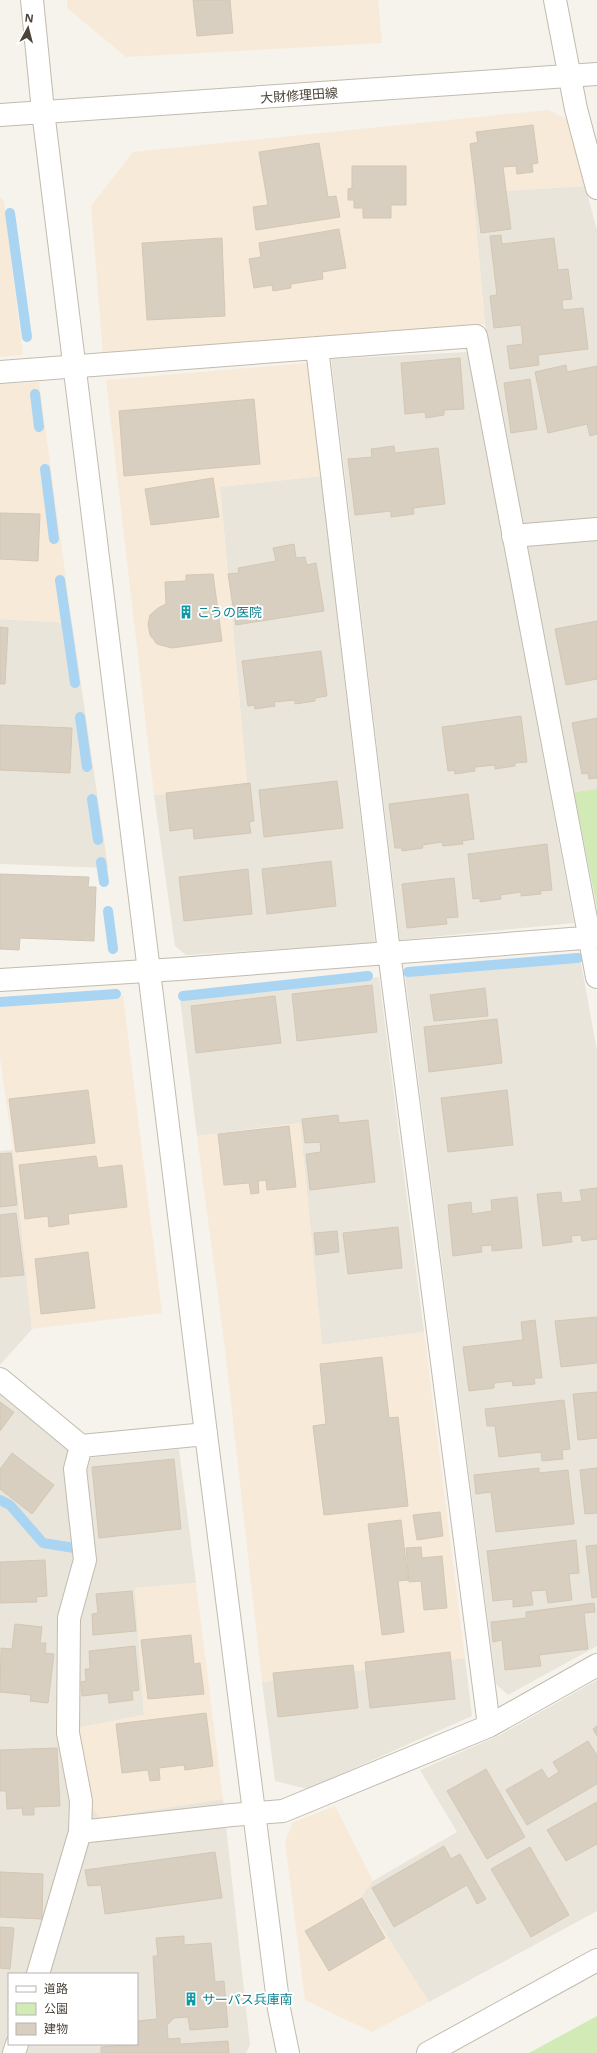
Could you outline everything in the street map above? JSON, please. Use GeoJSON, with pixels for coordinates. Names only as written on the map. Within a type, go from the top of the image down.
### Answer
{"type":"FeatureCollection","features":[{"type":"Feature","properties":{"kind":"street"},"geometry":{"type":"LineString","coordinates":[[32,0],[43,112],[206,1434],[279,2009],[288,2053]]}},
{"type":"Feature","properties":{"kind":"street"},"geometry":{"type":"LineString","coordinates":[[555,0],[576,109],[597,188]]}},
{"type":"Feature","properties":{"kind":"street","name":"大財修理田線"},"geometry":{"type":"LineString","coordinates":[[0,115],[570,78],[597,74]]}},
{"type":"Feature","properties":{"kind":"street"},"geometry":{"type":"LineString","coordinates":[[0,372],[476,336],[513,536],[593,937],[597,977]]}},
{"type":"Feature","properties":{"kind":"street"},"geometry":{"type":"LineString","coordinates":[[317,348],[389,952],[489,1726]]}},
{"type":"Feature","properties":{"kind":"street"},"geometry":{"type":"LineString","coordinates":[[513,536],[597,528]]}},
{"type":"Feature","properties":{"kind":"street"},"geometry":{"type":"LineString","coordinates":[[0,980],[150,971],[593,937]]}},
{"type":"Feature","properties":{"kind":"street"},"geometry":{"type":"LineString","coordinates":[[0,1379],[81,1446],[206,1434]]}},
{"type":"Feature","properties":{"kind":"street"},"geometry":{"type":"LineString","coordinates":[[38,1973],[80,1832],[81,1801],[68,1733],[69,1618],[85,1560],[75,1469],[81,1446]]}},
{"type":"Feature","properties":{"kind":"street"},"geometry":{"type":"LineString","coordinates":[[80,1832],[283,1811],[489,1726],[597,1665]]}},
{"type":"Feature","properties":{"kind":"street"},"geometry":{"type":"LineString","coordinates":[[428,2053],[597,1960]]}},
{"type":"Feature","properties":{"kind":"shaded area"},"geometry":{"type":"Polygon","coordinates":[[[67,0],[378,0],[382,43],[126,57],[67,8],[67,0]]]}},
{"type":"Feature","properties":{"kind":"shaded area"},"geometry":{"type":"Polygon","coordinates":[[[548,110],[567,119],[585,186],[473,193],[485,324],[103,354],[91,206],[133,152],[548,110]]]}},
{"type":"Feature","properties":{"kind":"shaded area"},"geometry":{"type":"Polygon","coordinates":[[[585,186],[597,230],[597,789],[574,792],[485,324],[473,193],[585,186]]]}},
{"type":"Feature","properties":{"kind":"shaded area"},"geometry":{"type":"Polygon","coordinates":[[[0,197],[4,201],[23,355],[0,357],[0,197]]]}},
{"type":"Feature","properties":{"kind":"shaded area"},"geometry":{"type":"Polygon","coordinates":[[[468,352],[574,923],[400,940],[331,359],[468,352]]]}},
{"type":"Feature","properties":{"kind":"shaded area"},"geometry":{"type":"Polygon","coordinates":[[[307,363],[321,476],[220,487],[248,795],[154,795],[106,380],[307,363]]]}},
{"type":"Feature","properties":{"kind":"shaded area"},"geometry":{"type":"Polygon","coordinates":[[[39,382],[72,623],[0,619],[0,384],[39,382]]]}},
{"type":"Feature","properties":{"kind":"shaded area"},"geometry":{"type":"Polygon","coordinates":[[[321,476],[375,943],[186,955],[175,946],[154,795],[248,794],[220,487],[321,476]]]}},
{"type":"Feature","properties":{"kind":"shaded area"},"geometry":{"type":"Polygon","coordinates":[[[0,619],[72,623],[108,868],[0,864],[0,619]]]}},
{"type":"Feature","properties":{"kind":"shaded area"},"geometry":{"type":"Polygon","coordinates":[[[581,963],[597,1051],[597,1646],[508,1695],[496,1684],[405,975],[581,963]]]}},
{"type":"Feature","properties":{"kind":"shaded area"},"geometry":{"type":"Polygon","coordinates":[[[379,977],[424,1332],[322,1345],[300,1123],[197,1136],[180,999],[379,977]]]}},
{"type":"Feature","properties":{"kind":"shaded area"},"geometry":{"type":"Polygon","coordinates":[[[123,996],[162,1313],[32,1329],[13,1150],[0,1057],[0,1006],[123,996]]]}},
{"type":"Feature","properties":{"kind":"shaded area"},"geometry":{"type":"Polygon","coordinates":[[[300,1123],[322,1345],[424,1332],[465,1658],[262,1682],[226,1357],[197,1136],[300,1123]]]}},
{"type":"Feature","properties":{"kind":"shaded area"},"geometry":{"type":"Polygon","coordinates":[[[13,1150],[32,1329],[0,1365],[0,1151],[13,1150]]]}},
{"type":"Feature","properties":{"kind":"shaded area"},"geometry":{"type":"Polygon","coordinates":[[[0,1389],[85,1458],[179,1449],[196,1583],[135,1588],[144,1715],[76,1728],[100,1818],[223,1799],[250,2045],[246,2053],[0,2053],[0,1389]]]}},
{"type":"Feature","properties":{"kind":"shaded area"},"geometry":{"type":"Polygon","coordinates":[[[196,1583],[223,1799],[100,1818],[88,1804],[76,1728],[144,1715],[135,1588],[196,1583]]]}},
{"type":"Feature","properties":{"kind":"shaded area"},"geometry":{"type":"Polygon","coordinates":[[[465,1658],[472,1716],[307,1789],[275,1781],[262,1682],[465,1658]]]}},
{"type":"Feature","properties":{"kind":"shaded area"},"geometry":{"type":"Polygon","coordinates":[[[597,1680],[597,1911],[429,2002],[361,1896],[373,1881],[457,1832],[420,1770],[500,1735],[597,1680]]]}},
{"type":"Feature","properties":{"kind":"shaded area"},"geometry":{"type":"Polygon","coordinates":[[[335,1806],[373,1881],[362,1896],[429,2002],[372,2032],[305,2000],[285,1842],[292,1823],[335,1806]]]}},
{"type":"Feature","properties":{"kind":"green space"},"geometry":{"type":"Polygon","coordinates":[[[597,789],[597,908],[574,792],[597,789]]]}},
{"type":"Feature","properties":{"kind":"green space"},"geometry":{"type":"Polygon","coordinates":[[[597,2016],[597,2053],[529,2053],[597,2016]]]}},
{"type":"Feature","properties":{"kind":"building"},"geometry":{"type":"Polygon","coordinates":[[[193,0],[230,0],[233,33],[197,36],[193,0]]]}},
{"type":"Feature","properties":{"kind":"building"},"geometry":{"type":"Polygon","coordinates":[[[533,125],[538,163],[532,164],[533,172],[517,174],[516,166],[503,167],[511,229],[481,233],[470,144],[478,142],[476,132],[533,125]]]}},
{"type":"Feature","properties":{"kind":"building"},"geometry":{"type":"Polygon","coordinates":[[[319,143],[328,197],[336,196],[340,217],[256,230],[253,207],[268,205],[259,152],[319,143]]]}},
{"type":"Feature","properties":{"kind":"building"},"geometry":{"type":"Polygon","coordinates":[[[352,166],[406,166],[406,205],[391,205],[391,218],[363,218],[363,208],[354,208],[354,200],[348,200],[348,189],[352,188],[352,166]]]}},
{"type":"Feature","properties":{"kind":"building"},"geometry":{"type":"Polygon","coordinates":[[[339,229],[346,268],[322,272],[323,279],[291,284],[291,288],[273,291],[272,285],[254,288],[249,259],[261,257],[259,243],[339,229]]]}},
{"type":"Feature","properties":{"kind":"building"},"geometry":{"type":"Polygon","coordinates":[[[501,235],[502,244],[554,238],[558,270],[568,269],[572,299],[562,300],[563,310],[583,308],[588,349],[538,355],[539,365],[510,369],[507,346],[523,344],[521,325],[494,328],[490,296],[497,295],[490,236],[501,235]]]}},
{"type":"Feature","properties":{"kind":"building"},"geometry":{"type":"Polygon","coordinates":[[[222,238],[225,316],[147,320],[142,243],[222,238]]]}},
{"type":"Feature","properties":{"kind":"building"},"geometry":{"type":"Polygon","coordinates":[[[460,358],[464,409],[444,410],[444,415],[426,418],[425,412],[405,414],[401,363],[460,358]]]}},
{"type":"Feature","properties":{"kind":"building"},"geometry":{"type":"Polygon","coordinates":[[[566,365],[567,372],[597,366],[597,434],[590,436],[587,424],[548,433],[535,372],[566,365]]]}},
{"type":"Feature","properties":{"kind":"building"},"geometry":{"type":"Polygon","coordinates":[[[530,379],[537,429],[511,433],[504,383],[530,379]]]}},
{"type":"Feature","properties":{"kind":"building"},"geometry":{"type":"Polygon","coordinates":[[[254,399],[260,464],[124,476],[119,411],[254,399]]]}},
{"type":"Feature","properties":{"kind":"building"},"geometry":{"type":"Polygon","coordinates":[[[394,446],[395,453],[438,448],[445,504],[413,508],[414,514],[391,517],[391,511],[355,515],[348,459],[372,457],[371,449],[394,446]]]}},
{"type":"Feature","properties":{"kind":"building"},"geometry":{"type":"Polygon","coordinates":[[[213,478],[219,517],[151,525],[145,489],[213,478]]]}},
{"type":"Feature","properties":{"kind":"building"},"geometry":{"type":"Polygon","coordinates":[[[0,513],[40,514],[38,561],[0,559],[0,513]]]}},
{"type":"Feature","properties":{"kind":"building"},"geometry":{"type":"Polygon","coordinates":[[[294,544],[296,558],[305,557],[307,565],[316,563],[324,611],[236,625],[228,574],[239,573],[238,568],[276,561],[273,548],[294,544]]]}},
{"type":"Feature","properties":{"kind":"building","name":"こうの医院"},"geometry":{"type":"Polygon","coordinates":[[[213,574],[222,641],[172,648],[157,644],[150,635],[148,624],[150,615],[158,608],[166,604],[165,582],[186,581],[186,575],[213,574]]]}},
{"type":"Feature","properties":{"kind":"building"},"geometry":{"type":"Polygon","coordinates":[[[597,621],[597,679],[566,685],[555,629],[597,621]]]}},
{"type":"Feature","properties":{"kind":"building"},"geometry":{"type":"Polygon","coordinates":[[[0,627],[8,628],[5,684],[0,684],[0,627]]]}},
{"type":"Feature","properties":{"kind":"building"},"geometry":{"type":"Polygon","coordinates":[[[321,651],[327,696],[315,698],[315,701],[295,704],[295,700],[274,702],[275,706],[255,709],[254,705],[248,706],[242,661],[321,651]]]}},
{"type":"Feature","properties":{"kind":"building"},"geometry":{"type":"Polygon","coordinates":[[[521,716],[527,762],[515,763],[515,766],[495,769],[495,765],[475,767],[475,771],[455,774],[454,770],[448,771],[442,727],[521,716]]]}},
{"type":"Feature","properties":{"kind":"building"},"geometry":{"type":"Polygon","coordinates":[[[597,718],[597,778],[589,779],[588,773],[582,774],[572,723],[597,718]]]}},
{"type":"Feature","properties":{"kind":"building"},"geometry":{"type":"Polygon","coordinates":[[[0,725],[72,728],[70,773],[0,770],[0,725]]]}},
{"type":"Feature","properties":{"kind":"building"},"geometry":{"type":"Polygon","coordinates":[[[337,781],[343,828],[264,837],[259,790],[337,781]]]}},
{"type":"Feature","properties":{"kind":"building"},"geometry":{"type":"Polygon","coordinates":[[[250,783],[254,821],[249,822],[251,833],[194,839],[193,828],[170,831],[166,793],[250,783]]]}},
{"type":"Feature","properties":{"kind":"building"},"geometry":{"type":"Polygon","coordinates":[[[468,794],[474,839],[462,841],[463,844],[443,846],[442,842],[422,845],[423,848],[402,851],[402,848],[395,848],[389,804],[468,794]]]}},
{"type":"Feature","properties":{"kind":"building"},"geometry":{"type":"Polygon","coordinates":[[[547,844],[552,890],[540,891],[541,894],[521,896],[521,892],[500,895],[501,899],[480,902],[480,898],[473,899],[468,854],[547,844]]]}},
{"type":"Feature","properties":{"kind":"building"},"geometry":{"type":"Polygon","coordinates":[[[331,861],[336,906],[267,914],[262,869],[331,861]]]}},
{"type":"Feature","properties":{"kind":"building"},"geometry":{"type":"Polygon","coordinates":[[[248,869],[252,914],[184,921],[179,877],[248,869]]]}},
{"type":"Feature","properties":{"kind":"building"},"geometry":{"type":"Polygon","coordinates":[[[0,874],[89,877],[88,887],[96,887],[94,941],[20,938],[19,950],[0,949],[0,874]]]}},
{"type":"Feature","properties":{"kind":"building"},"geometry":{"type":"Polygon","coordinates":[[[454,878],[458,917],[446,918],[447,924],[407,928],[402,884],[454,878]]]}},
{"type":"Feature","properties":{"kind":"building"},"geometry":{"type":"Polygon","coordinates":[[[372,985],[377,1032],[297,1041],[292,994],[372,985]]]}},
{"type":"Feature","properties":{"kind":"building"},"geometry":{"type":"Polygon","coordinates":[[[485,988],[488,1016],[434,1021],[430,995],[485,988]]]}},
{"type":"Feature","properties":{"kind":"building"},"geometry":{"type":"Polygon","coordinates":[[[275,996],[281,1043],[196,1053],[191,1006],[275,996]]]}},
{"type":"Feature","properties":{"kind":"building"},"geometry":{"type":"Polygon","coordinates":[[[497,1019],[502,1063],[429,1072],[424,1027],[497,1019]]]}},
{"type":"Feature","properties":{"kind":"building"},"geometry":{"type":"Polygon","coordinates":[[[88,1090],[95,1143],[16,1152],[9,1099],[88,1090]]]}},
{"type":"Feature","properties":{"kind":"building"},"geometry":{"type":"Polygon","coordinates":[[[507,1090],[513,1145],[448,1152],[441,1098],[507,1090]]]}},
{"type":"Feature","properties":{"kind":"building"},"geometry":{"type":"Polygon","coordinates":[[[338,1115],[339,1123],[368,1120],[375,1182],[310,1190],[306,1154],[321,1152],[320,1142],[305,1143],[302,1119],[338,1115]]]}},
{"type":"Feature","properties":{"kind":"building"},"geometry":{"type":"Polygon","coordinates":[[[289,1126],[296,1187],[267,1190],[266,1180],[258,1181],[259,1193],[251,1194],[249,1183],[224,1185],[218,1134],[289,1126]]]}},
{"type":"Feature","properties":{"kind":"building"},"geometry":{"type":"Polygon","coordinates":[[[11,1153],[17,1205],[0,1207],[0,1154],[11,1153]]]}},
{"type":"Feature","properties":{"kind":"building"},"geometry":{"type":"Polygon","coordinates":[[[96,1156],[98,1168],[122,1165],[127,1207],[68,1214],[69,1224],[49,1227],[48,1216],[25,1219],[19,1165],[96,1156]]]}},
{"type":"Feature","properties":{"kind":"building"},"geometry":{"type":"Polygon","coordinates":[[[597,1188],[597,1239],[582,1241],[581,1235],[571,1236],[572,1242],[543,1246],[537,1194],[561,1192],[562,1203],[582,1201],[580,1190],[597,1188]]]}},
{"type":"Feature","properties":{"kind":"building"},"geometry":{"type":"Polygon","coordinates":[[[517,1197],[522,1248],[492,1251],[492,1245],[481,1246],[482,1252],[453,1256],[448,1205],[471,1202],[472,1214],[492,1211],[491,1200],[517,1197]]]}},
{"type":"Feature","properties":{"kind":"building"},"geometry":{"type":"Polygon","coordinates":[[[16,1213],[24,1275],[0,1277],[0,1215],[16,1213]]]}},
{"type":"Feature","properties":{"kind":"building"},"geometry":{"type":"Polygon","coordinates":[[[398,1227],[402,1268],[348,1274],[343,1233],[398,1227]]]}},
{"type":"Feature","properties":{"kind":"building"},"geometry":{"type":"Polygon","coordinates":[[[337,1231],[339,1252],[316,1255],[314,1233],[337,1231]]]}},
{"type":"Feature","properties":{"kind":"building"},"geometry":{"type":"Polygon","coordinates":[[[88,1252],[95,1308],[41,1314],[35,1259],[88,1252]]]}},
{"type":"Feature","properties":{"kind":"building"},"geometry":{"type":"Polygon","coordinates":[[[597,1317],[597,1363],[561,1367],[555,1321],[597,1317]]]}},
{"type":"Feature","properties":{"kind":"building"},"geometry":{"type":"Polygon","coordinates":[[[535,1320],[542,1378],[534,1378],[535,1384],[513,1386],[512,1381],[494,1383],[494,1388],[469,1391],[463,1347],[523,1340],[521,1322],[535,1320]]]}},
{"type":"Feature","properties":{"kind":"building"},"geometry":{"type":"Polygon","coordinates":[[[382,1357],[389,1418],[398,1417],[408,1506],[324,1515],[313,1426],[326,1424],[320,1364],[382,1357]]]}},
{"type":"Feature","properties":{"kind":"building"},"geometry":{"type":"Polygon","coordinates":[[[597,1392],[597,1438],[578,1440],[573,1394],[597,1392]]]}},
{"type":"Feature","properties":{"kind":"building"},"geometry":{"type":"Polygon","coordinates":[[[564,1400],[570,1449],[562,1450],[563,1459],[542,1461],[541,1452],[499,1457],[495,1426],[487,1426],[485,1409],[564,1400]]]}},
{"type":"Feature","properties":{"kind":"building"},"geometry":{"type":"Polygon","coordinates":[[[0,1402],[14,1412],[0,1431],[0,1402]]]}},
{"type":"Feature","properties":{"kind":"building"},"geometry":{"type":"Polygon","coordinates":[[[12,1453],[54,1485],[32,1514],[0,1489],[0,1469],[12,1453]]]}},
{"type":"Feature","properties":{"kind":"building"},"geometry":{"type":"Polygon","coordinates":[[[174,1459],[181,1529],[99,1538],[92,1467],[174,1459]]]}},
{"type":"Feature","properties":{"kind":"building"},"geometry":{"type":"Polygon","coordinates":[[[539,1468],[539,1473],[568,1470],[574,1524],[496,1532],[491,1492],[476,1494],[474,1475],[539,1468]]]}},
{"type":"Feature","properties":{"kind":"building"},"geometry":{"type":"Polygon","coordinates":[[[597,1468],[597,1513],[585,1514],[580,1470],[597,1468]]]}},
{"type":"Feature","properties":{"kind":"building"},"geometry":{"type":"Polygon","coordinates":[[[440,1512],[443,1536],[417,1540],[413,1515],[440,1512]]]}},
{"type":"Feature","properties":{"kind":"building"},"geometry":{"type":"Polygon","coordinates":[[[401,1520],[408,1580],[398,1581],[404,1632],[382,1635],[368,1524],[401,1520]]]}},
{"type":"Feature","properties":{"kind":"building"},"geometry":{"type":"Polygon","coordinates":[[[576,1540],[579,1573],[569,1574],[572,1600],[548,1603],[546,1590],[531,1591],[533,1605],[513,1607],[513,1599],[493,1601],[487,1551],[576,1540]]]}},
{"type":"Feature","properties":{"kind":"building"},"geometry":{"type":"Polygon","coordinates":[[[597,1545],[597,1597],[592,1598],[586,1546],[597,1545]]]}},
{"type":"Feature","properties":{"kind":"building"},"geometry":{"type":"Polygon","coordinates":[[[421,1547],[422,1558],[442,1556],[447,1608],[424,1610],[421,1581],[409,1582],[406,1548],[421,1547]]]}},
{"type":"Feature","properties":{"kind":"building"},"geometry":{"type":"Polygon","coordinates":[[[45,1560],[47,1596],[36,1597],[37,1602],[0,1603],[0,1562],[45,1560]]]}},
{"type":"Feature","properties":{"kind":"building"},"geometry":{"type":"Polygon","coordinates":[[[132,1591],[136,1631],[93,1635],[92,1614],[98,1613],[96,1594],[132,1591]]]}},
{"type":"Feature","properties":{"kind":"building"},"geometry":{"type":"Polygon","coordinates":[[[594,1603],[595,1612],[584,1613],[588,1649],[539,1655],[541,1666],[505,1670],[502,1640],[493,1642],[491,1622],[526,1618],[526,1612],[594,1603]]]}},
{"type":"Feature","properties":{"kind":"building"},"geometry":{"type":"Polygon","coordinates":[[[15,1624],[42,1627],[40,1643],[46,1643],[45,1653],[54,1654],[48,1703],[30,1701],[31,1695],[0,1692],[1,1648],[12,1649],[15,1624]]]}},
{"type":"Feature","properties":{"kind":"building"},"geometry":{"type":"Polygon","coordinates":[[[191,1635],[194,1664],[200,1663],[204,1694],[148,1699],[141,1640],[191,1635]]]}},
{"type":"Feature","properties":{"kind":"building"},"geometry":{"type":"Polygon","coordinates":[[[135,1646],[139,1690],[132,1691],[133,1700],[109,1703],[108,1693],[82,1696],[81,1682],[86,1681],[85,1669],[90,1669],[89,1651],[135,1646]]]}},
{"type":"Feature","properties":{"kind":"building"},"geometry":{"type":"Polygon","coordinates":[[[450,1652],[455,1699],[370,1708],[365,1662],[450,1652]]]}},
{"type":"Feature","properties":{"kind":"building"},"geometry":{"type":"Polygon","coordinates":[[[353,1665],[358,1708],[278,1717],[273,1673],[353,1665]]]}},
{"type":"Feature","properties":{"kind":"building"},"geometry":{"type":"Polygon","coordinates":[[[206,1713],[213,1766],[185,1770],[184,1765],[159,1768],[160,1780],[150,1781],[148,1770],[122,1773],[116,1724],[206,1713]]]}},
{"type":"Feature","properties":{"kind":"building"},"geometry":{"type":"Polygon","coordinates":[[[597,1726],[597,1736],[593,1729],[597,1726]]]}},
{"type":"Feature","properties":{"kind":"building"},"geometry":{"type":"Polygon","coordinates":[[[588,1741],[597,1755],[597,1784],[527,1825],[506,1790],[542,1769],[548,1779],[559,1772],[553,1762],[588,1741]]]}},
{"type":"Feature","properties":{"kind":"building"},"geometry":{"type":"Polygon","coordinates":[[[57,1748],[60,1806],[34,1807],[34,1815],[23,1815],[22,1808],[7,1809],[6,1791],[0,1791],[0,1750],[57,1748]]]}},
{"type":"Feature","properties":{"kind":"building"},"geometry":{"type":"Polygon","coordinates":[[[486,1769],[525,1837],[487,1859],[447,1791],[486,1769]]]}},
{"type":"Feature","properties":{"kind":"building"},"geometry":{"type":"Polygon","coordinates":[[[597,1802],[597,1844],[566,1861],[547,1830],[597,1802]]]}},
{"type":"Feature","properties":{"kind":"building"},"geometry":{"type":"Polygon","coordinates":[[[444,1846],[451,1859],[460,1854],[486,1899],[477,1904],[467,1885],[394,1927],[372,1888],[444,1846]]]}},
{"type":"Feature","properties":{"kind":"building"},"geometry":{"type":"Polygon","coordinates":[[[530,1847],[569,1915],[531,1937],[491,1869],[530,1847]]]}},
{"type":"Feature","properties":{"kind":"building"},"geometry":{"type":"Polygon","coordinates":[[[215,1852],[222,1898],[105,1914],[101,1885],[88,1886],[85,1870],[215,1852]]]}},
{"type":"Feature","properties":{"kind":"building"},"geometry":{"type":"Polygon","coordinates":[[[0,1872],[43,1874],[42,1919],[0,1917],[0,1872]]]}},
{"type":"Feature","properties":{"kind":"building"},"geometry":{"type":"Polygon","coordinates":[[[362,1898],[385,1938],[329,1971],[305,1931],[362,1898]]]}},
{"type":"Feature","properties":{"kind":"building"},"geometry":{"type":"Polygon","coordinates":[[[0,1927],[14,1928],[10,1969],[0,1968],[0,1927]]]}},
{"type":"Feature","properties":{"kind":"building","name":"サーパス兵庫南"},"geometry":{"type":"Polygon","coordinates":[[[184,1936],[184,1945],[211,1943],[215,1982],[224,1981],[228,2027],[190,2030],[188,2017],[174,2018],[167,2025],[168,2039],[180,2038],[180,2044],[228,2041],[229,2053],[101,2053],[101,2047],[138,2045],[138,2021],[157,2019],[153,1956],[158,1956],[156,1938],[184,1936]]]}},
{"type":"Feature","properties":{"kind":"waterway"},"geometry":{"type":"LineString","coordinates":[[10,213],[27,337]]}},
{"type":"Feature","properties":{"kind":"waterway"},"geometry":{"type":"LineString","coordinates":[[35,394],[39,427]]}},
{"type":"Feature","properties":{"kind":"waterway"},"geometry":{"type":"LineString","coordinates":[[45,469],[54,539]]}},
{"type":"Feature","properties":{"kind":"waterway"},"geometry":{"type":"LineString","coordinates":[[60,580],[75,683]]}},
{"type":"Feature","properties":{"kind":"waterway"},"geometry":{"type":"LineString","coordinates":[[80,717],[87,767]]}},
{"type":"Feature","properties":{"kind":"waterway"},"geometry":{"type":"LineString","coordinates":[[92,799],[98,840]]}},
{"type":"Feature","properties":{"kind":"waterway"},"geometry":{"type":"LineString","coordinates":[[101,862],[104,882]]}},
{"type":"Feature","properties":{"kind":"waterway"},"geometry":{"type":"LineString","coordinates":[[108,911],[113,949]]}},
{"type":"Feature","properties":{"kind":"waterway"},"geometry":{"type":"LineString","coordinates":[[408,972],[578,958]]}},
{"type":"Feature","properties":{"kind":"waterway"},"geometry":{"type":"LineString","coordinates":[[183,996],[368,976]]}},
{"type":"Feature","properties":{"kind":"waterway"},"geometry":{"type":"LineString","coordinates":[[0,1002],[116,994]]}},
{"type":"Feature","properties":{"kind":"waterway"},"geometry":{"type":"LineString","coordinates":[[0,1500],[10,1505],[43,1543],[74,1548]]}},
{"type":"Feature","properties":{"kind":"place","name":"こうの医院"},"geometry":{"type":"Point","coordinates":[186,612]}},
{"type":"Feature","properties":{"kind":"place","name":"サーパス兵庫南"},"geometry":{"type":"Point","coordinates":[191,1999]}}]}
